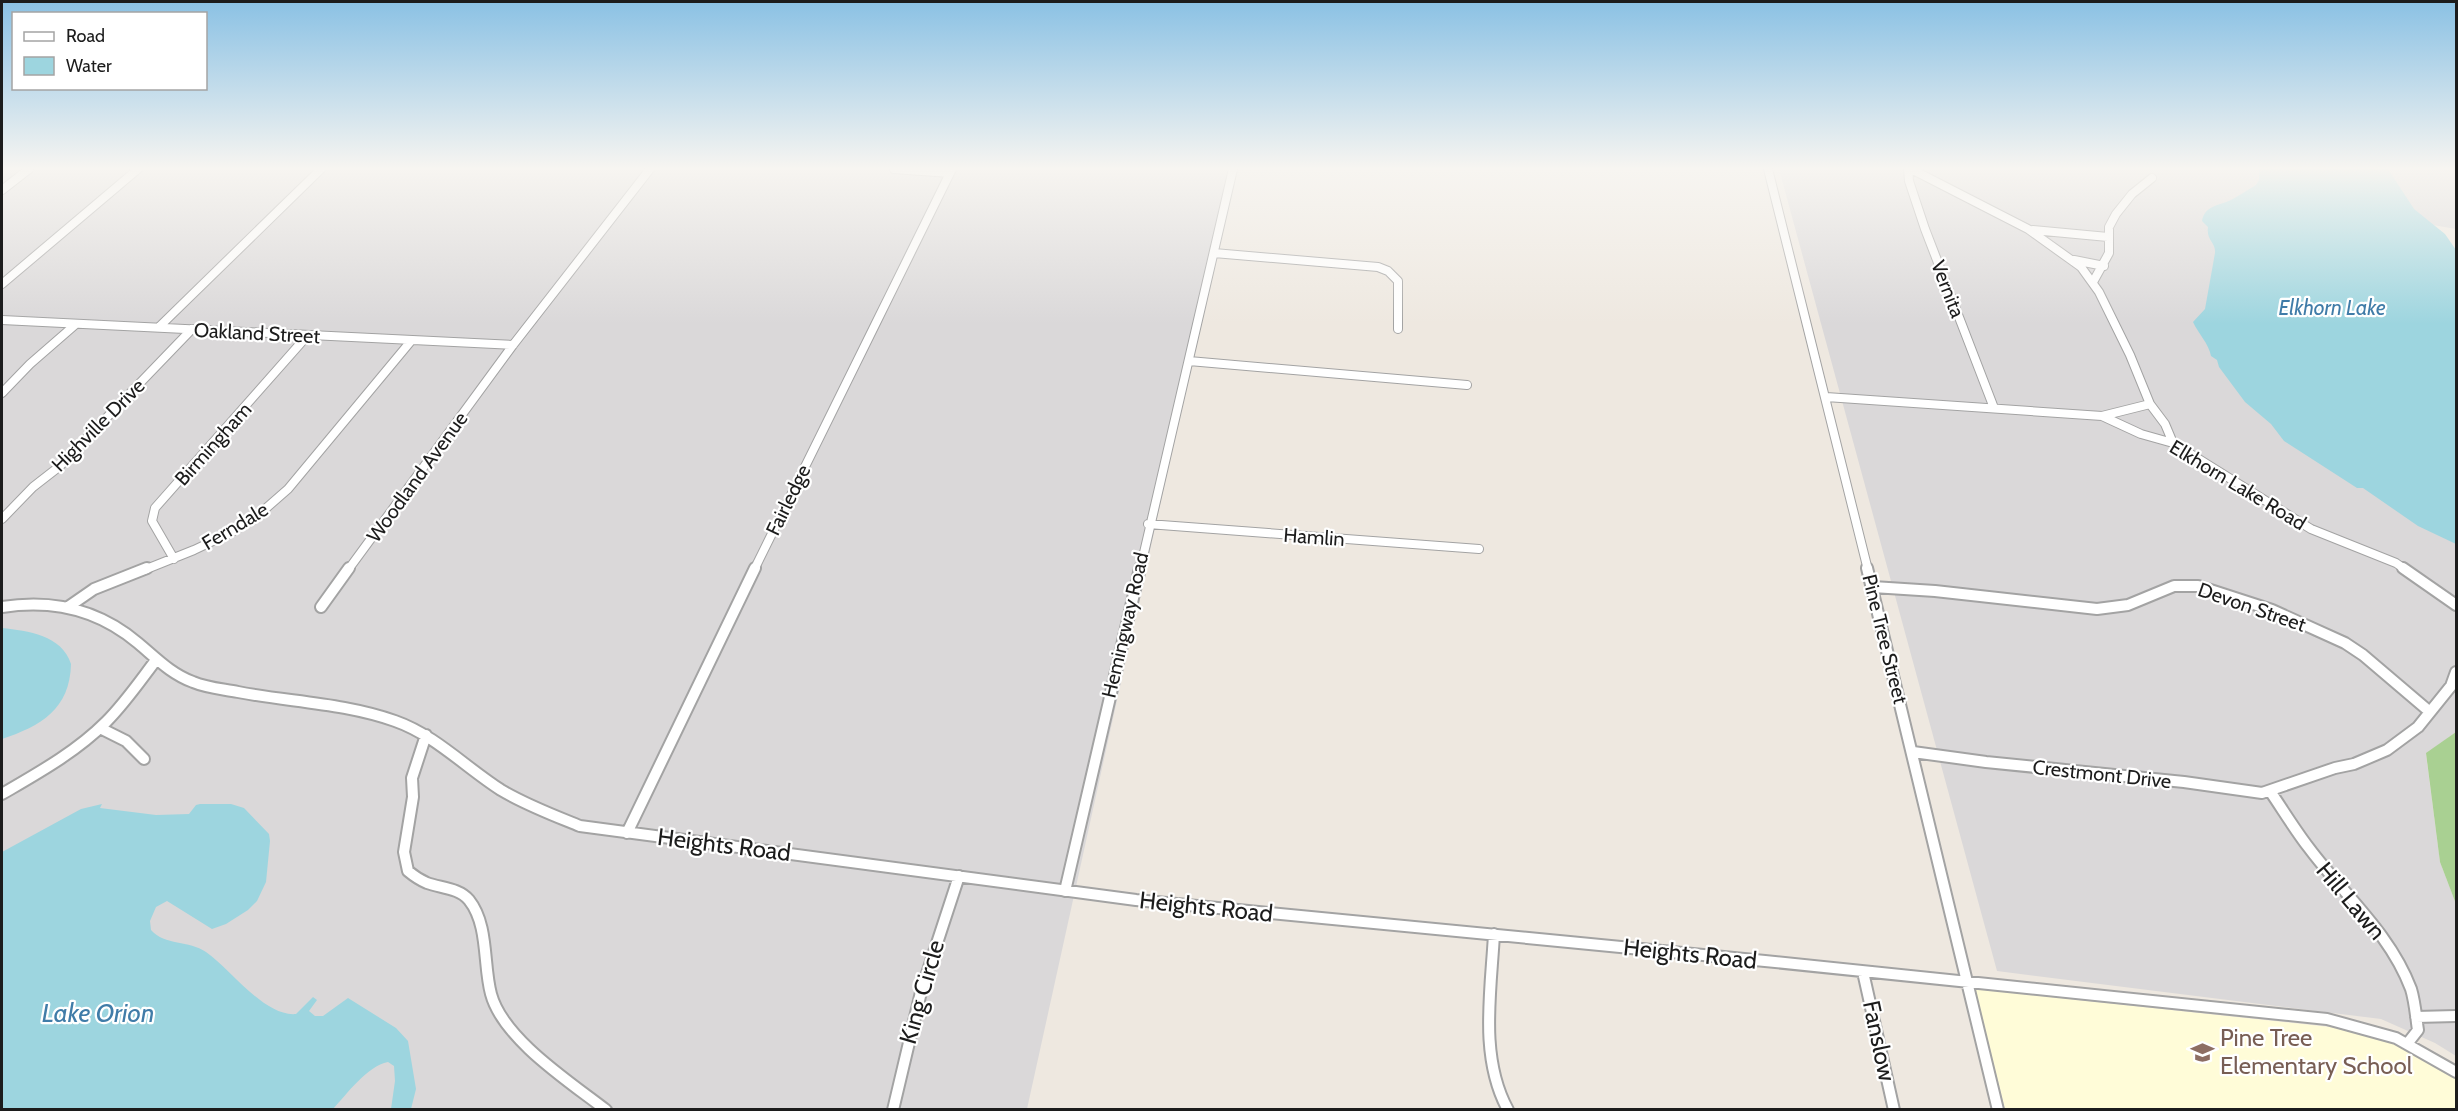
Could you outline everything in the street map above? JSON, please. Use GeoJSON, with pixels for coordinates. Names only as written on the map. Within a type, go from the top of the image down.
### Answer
{"type":"FeatureCollection","features":[{"type":"Feature","properties":{"kind":"street"},"geometry":{"type":"LineString","coordinates":[[2,284],[5,277],[74,221]]}},
{"type":"Feature","properties":{"kind":"street"},"geometry":{"type":"LineString","coordinates":[[159,327],[268,221]]}},
{"type":"Feature","properties":{"kind":"street","name":"Woodland Avenue"},"geometry":{"type":"LineString","coordinates":[[321,607],[513,345],[610,221]]}},
{"type":"Feature","properties":{"kind":"street","name":"Fairledge"},"geometry":{"type":"LineString","coordinates":[[627,833],[726,624],[926,221]]}},
{"type":"Feature","properties":{"kind":"street","name":"Hemingway Road"},"geometry":{"type":"LineString","coordinates":[[1065,891],[1148,524],[1221,221]]}},
{"type":"Feature","properties":{"kind":"street","name":"Pine Tree Street"},"geometry":{"type":"LineString","coordinates":[[1780,221],[1873,587],[1998,1110]]}},
{"type":"Feature","properties":{"kind":"street","name":"Vernita"},"geometry":{"type":"LineString","coordinates":[[1922,221],[1994,408]]}},
{"type":"Feature","properties":{"kind":"street"},"geometry":{"type":"LineString","coordinates":[[2012,221],[2028,229],[2072,260],[2093,282],[2138,371],[2150,404],[2165,424],[2173,443]]}},
{"type":"Feature","properties":{"kind":"street"},"geometry":{"type":"LineString","coordinates":[[2093,282],[2104,266],[2109,253],[2109,227],[2112,221]]}},
{"type":"Feature","properties":{"kind":"street"},"geometry":{"type":"LineString","coordinates":[[2028,229],[2108,237]]}},
{"type":"Feature","properties":{"kind":"street"},"geometry":{"type":"LineString","coordinates":[[1214,253],[1322,261],[1378,267],[1388,271],[1398,281],[1398,329]]}},
{"type":"Feature","properties":{"kind":"street"},"geometry":{"type":"LineString","coordinates":[[2072,260],[2104,266]]}},
{"type":"Feature","properties":{"kind":"street","name":"Oakland Street"},"geometry":{"type":"LineString","coordinates":[[2,320],[513,345]]}},
{"type":"Feature","properties":{"kind":"street"},"geometry":{"type":"LineString","coordinates":[[2,393],[30,364],[76,324]]}},
{"type":"Feature","properties":{"kind":"street","name":"Highville Drive"},"geometry":{"type":"LineString","coordinates":[[2,519],[33,487],[60,466],[192,329]]}},
{"type":"Feature","properties":{"kind":"street","name":"Birmingham"},"geometry":{"type":"LineString","coordinates":[[174,559],[152,521],[155,508],[307,336]]}},
{"type":"Feature","properties":{"kind":"street","name":"Ferndale"},"geometry":{"type":"LineString","coordinates":[[68,607],[94,589],[174,559],[232,532],[271,505],[288,489],[411,341]]}},
{"type":"Feature","properties":{"kind":"street"},"geometry":{"type":"LineString","coordinates":[[1189,361],[1467,385]]}},
{"type":"Feature","properties":{"kind":"street","name":"Elkhorn Lake Road"},"geometry":{"type":"LineString","coordinates":[[1826,397],[2102,416],[2130,429],[2173,443],[2311,529],[2396,563],[2457,605]]}},
{"type":"Feature","properties":{"kind":"street"},"geometry":{"type":"LineString","coordinates":[[2102,416],[2150,404]]}},
{"type":"Feature","properties":{"kind":"street","name":"Hamlin"},"geometry":{"type":"LineString","coordinates":[[1148,524],[1479,549]]}},
{"type":"Feature","properties":{"kind":"street","name":"Devon Street"},"geometry":{"type":"LineString","coordinates":[[1873,587],[1935,591],[2084,609],[2109,609],[2136,603],[2155,591],[2168,587],[2183,585],[2200,587],[2249,602],[2337,638],[2361,653],[2430,712]]}},
{"type":"Feature","properties":{"kind":"street","name":"Heights Road"},"geometry":{"type":"LineString","coordinates":[[2,607],[34,603],[68,607],[96,614],[126,633],[175,675],[198,684],[256,696],[367,711],[399,722],[426,735],[518,800],[580,826],[1136,900],[1968,981],[2327,1019],[2359,1026],[2407,1044],[2457,1072]]}},
{"type":"Feature","properties":{"kind":"street"},"geometry":{"type":"LineString","coordinates":[[2,794],[34,775],[100,728],[124,703],[156,660]]}},
{"type":"Feature","properties":{"kind":"street","name":"Crestmont Drive"},"geometry":{"type":"LineString","coordinates":[[1913,752],[2184,782],[2262,794],[2289,783],[2378,755],[2418,727],[2451,686],[2455,675]]}},
{"type":"Feature","properties":{"kind":"street"},"geometry":{"type":"LineString","coordinates":[[100,728],[126,741],[144,759]]}},
{"type":"Feature","properties":{"kind":"street"},"geometry":{"type":"LineString","coordinates":[[426,735],[412,778],[413,797],[404,852],[408,871],[425,883],[459,891],[471,901],[482,932],[484,965],[495,1006],[535,1051],[606,1110]]}},
{"type":"Feature","properties":{"kind":"street","name":"Hill Lawn"},"geometry":{"type":"LineString","coordinates":[[2270,791],[2308,849],[2362,910],[2390,947],[2412,992],[2416,1017]]}},
{"type":"Feature","properties":{"kind":"street","name":"King Circle"},"geometry":{"type":"LineString","coordinates":[[893,1110],[908,1031],[936,939],[959,876]]}},
{"type":"Feature","properties":{"kind":"street"},"geometry":{"type":"LineString","coordinates":[[1494,934],[1490,1045],[1492,1072],[1500,1099],[1508,1110]]}},
{"type":"Feature","properties":{"kind":"street","name":"Fanslow"},"geometry":{"type":"LineString","coordinates":[[1863,972],[1894,1110]]}},
{"type":"Feature","properties":{"kind":"street"},"geometry":{"type":"LineString","coordinates":[[2407,1044],[2418,1030],[2416,1017],[2457,1016]]}},
{"type":"Feature","properties":{"kind":"shaded area"},"geometry":{"type":"Polygon","coordinates":[[[2,221],[1223,221],[1027,1109],[45,1109],[2,1076],[2,221]]]}},
{"type":"Feature","properties":{"kind":"shaded area"},"geometry":{"type":"Polygon","coordinates":[[[1793,221],[2361,221],[2456,463],[2456,732],[2426,754],[2440,862],[2456,904],[2456,1056],[2435,1043],[2381,1019],[1997,971],[1793,221]]]}},
{"type":"Feature","properties":{"kind":"shaded area"},"geometry":{"type":"Polygon","coordinates":[[[2409,221],[2456,221],[2456,229],[2409,221]]]}},
{"type":"Feature","properties":{"kind":"shaded area","name":"Pine Tree Elementary School"},"geometry":{"type":"Polygon","coordinates":[[[1975,989],[2348,1029],[2391,1041],[2456,1077],[2456,1109],[2005,1109],[1975,989]]]}},
{"type":"Feature","properties":{"kind":"green space"},"geometry":{"type":"Polygon","coordinates":[[[2456,732],[2456,904],[2440,862],[2426,753],[2456,732]]]}},
{"type":"Feature","properties":{"kind":"water","name":"Elkhorn Lake"},"geometry":{"type":"Polygon","coordinates":[[[2202,221],[2429,221],[2445,234],[2456,250],[2456,544],[2418,526],[2363,488],[2357,488],[2284,441],[2271,424],[2245,402],[2219,367],[2217,360],[2211,356],[2193,322],[2205,309],[2215,253],[2208,235],[2208,227],[2202,221]]]}},
{"type":"Feature","properties":{"kind":"water"},"geometry":{"type":"Polygon","coordinates":[[[2,628],[43,636],[67,654],[71,664],[65,693],[51,714],[29,728],[2,739],[2,628]]]}},
{"type":"Feature","properties":{"kind":"water","name":"Lake Orion"},"geometry":{"type":"Polygon","coordinates":[[[102,804],[100,808],[156,815],[189,814],[196,805],[200,804],[231,804],[244,808],[269,834],[270,841],[266,882],[257,901],[248,910],[226,924],[212,929],[167,901],[156,907],[150,921],[151,930],[170,941],[206,952],[260,1000],[284,1013],[296,1014],[313,997],[317,1000],[309,1011],[315,1016],[323,1016],[348,998],[396,1028],[408,1041],[416,1089],[411,1109],[391,1109],[395,1081],[394,1066],[388,1062],[365,1075],[333,1109],[2,1109],[2,852],[81,809],[102,804]]]}},
{"type":"Feature","properties":{"kind":"place","name":"Pine Tree Elementary School"},"geometry":{"type":"Point","coordinates":[2202,1052]}}]}
